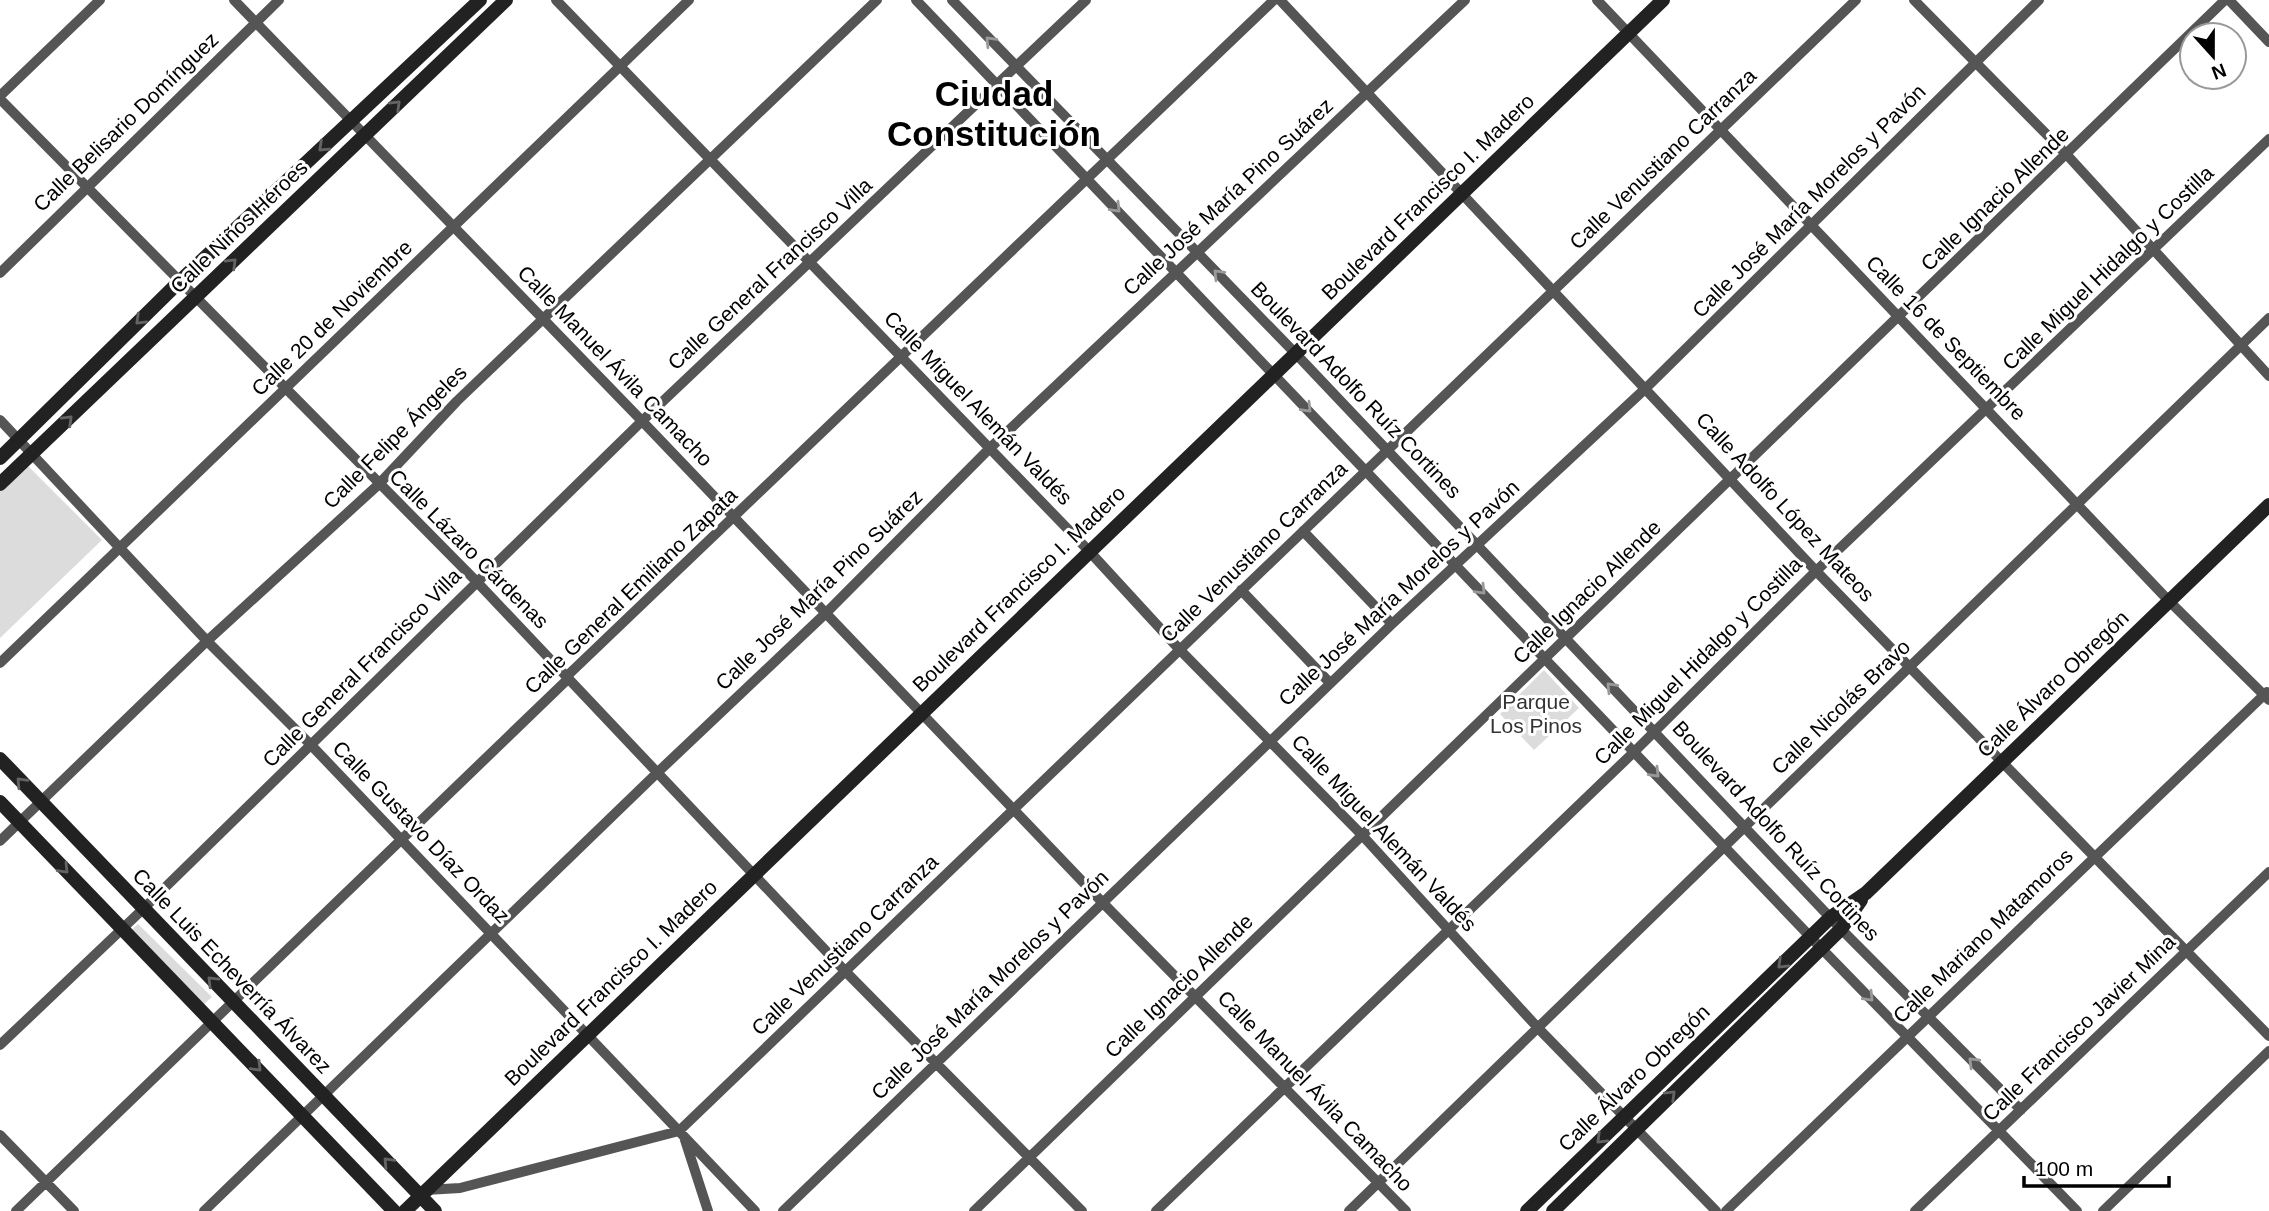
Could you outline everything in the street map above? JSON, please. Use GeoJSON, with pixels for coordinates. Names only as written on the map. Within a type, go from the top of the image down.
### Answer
{"type":"FeatureCollection","features":[{"type":"Feature","properties":{"kind":"street"},"geometry":{"type":"LineString","coordinates":[[0,98],[100,0]]}},
{"type":"Feature","properties":{"kind":"street","name":"Calle Manuel Ávila Camacho"},"geometry":{"type":"LineString","coordinates":[[234,0],[642,421],[1103,904],[1406,1211]]}},
{"type":"Feature","properties":{"kind":"street","name":"Calle Belisario Domínguez"},"geometry":{"type":"LineString","coordinates":[[0,272],[279,0]]}},
{"type":"Feature","properties":{"kind":"street","name":"Calle Niños Héroes"},"geometry":{"type":"LineString","coordinates":[[0,458],[181,280],[480,0]]}},
{"type":"Feature","properties":{"kind":"street","name":"Calle Niños Héroes"},"geometry":{"type":"LineString","coordinates":[[0,484],[506,0]]}},
{"type":"Feature","properties":{"kind":"street","name":"Calle Miguel Alemán Valdés"},"geometry":{"type":"LineString","coordinates":[[556,0],[812,262],[1089,551],[1180,650],[1362,834],[1538,1028],[1626,1115],[1716,1211]]}},
{"type":"Feature","properties":{"kind":"street","name":"Calle 20 de Noviembre"},"geometry":{"type":"LineString","coordinates":[[0,663],[689,0]]}},
{"type":"Feature","properties":{"kind":"street","name":"Calle Felipe Ángeles"},"geometry":{"type":"LineString","coordinates":[[0,841],[207,641],[378,485],[542,320],[877,0]]}},
{"type":"Feature","properties":{"kind":"street"},"geometry":{"type":"LineString","coordinates":[[916,0],[1998,1133],[2077,1211]]}},
{"type":"Feature","properties":{"kind":"street","name":"Boulevard Adolfo Ruíz Cortines"},"geometry":{"type":"LineString","coordinates":[[952,0],[1479,545],[1841,929],[2021,1110]]}},
{"type":"Feature","properties":{"kind":"street","name":"Calle General Francisco Villa"},"geometry":{"type":"LineString","coordinates":[[0,1045],[142,910],[642,421],[1086,0]]}},
{"type":"Feature","properties":{"kind":"street","name":"Calle General Emiliano Zapata"},"geometry":{"type":"LineString","coordinates":[[16,1211],[569,678],[566,676],[1274,0]]}},
{"type":"Feature","properties":{"kind":"street","name":"Calle Adolfo López Mateos"},"geometry":{"type":"LineString","coordinates":[[1280,0],[1816,571],[1911,665],[2269,1035]]}},
{"type":"Feature","properties":{"kind":"street","name":"Calle José María Pino Suárez"},"geometry":{"type":"LineString","coordinates":[[204,1211],[826,613],[990,448],[1465,0]]}},
{"type":"Feature","properties":{"kind":"street","name":"Calle 16 de Septiembre"},"geometry":{"type":"LineString","coordinates":[[1597,0],[2169,601],[2267,695]]}},
{"type":"Feature","properties":{"kind":"street","name":"Boulevard Francisco I. Madero"},"geometry":{"type":"LineString","coordinates":[[405,1211],[1663,0]]}},
{"type":"Feature","properties":{"kind":"street","name":"Calle Venustiano Carranza"},"geometry":{"type":"LineString","coordinates":[[681,1134],[845,971],[1856,0]]}},
{"type":"Feature","properties":{"kind":"street"},"geometry":{"type":"LineString","coordinates":[[1914,0],[2156,249],[2269,376]]}},
{"type":"Feature","properties":{"kind":"street","name":"Calle José María Morelos y Pavón"},"geometry":{"type":"LineString","coordinates":[[783,1211],[1270,740],[1646,388],[2039,0]]}},
{"type":"Feature","properties":{"kind":"street"},"geometry":{"type":"LineString","coordinates":[[2227,0],[2269,42]]}},
{"type":"Feature","properties":{"kind":"street","name":"Calle Ignacio Allende"},"geometry":{"type":"LineString","coordinates":[[974,1211],[2227,0]]}},
{"type":"Feature","properties":{"kind":"street","name":"Calle Lázaro Cárdenas"},"geometry":{"type":"LineString","coordinates":[[0,98],[476,582],[845,971],[1082,1211]]}},
{"type":"Feature","properties":{"kind":"street","name":"Calle Miguel Hidalgo y Costilla"},"geometry":{"type":"LineString","coordinates":[[1156,1211],[1635,751],[1816,571],[1988,410],[2269,139]]}},
{"type":"Feature","properties":{"kind":"street","name":"Calle Nicolás Bravo"},"geometry":{"type":"LineString","coordinates":[[1349,1211],[2269,318]]}},
{"type":"Feature","properties":{"kind":"street","name":"Calle Gustavo Díaz Ordaz"},"geometry":{"type":"LineString","coordinates":[[0,420],[207,641],[402,839],[755,1211]]}},
{"type":"Feature","properties":{"kind":"street","name":"Calle Álvaro Obregón"},"geometry":{"type":"LineString","coordinates":[[1527,1211],[1831,917],[1866,893],[2269,505]]}},
{"type":"Feature","properties":{"kind":"street"},"geometry":{"type":"LineString","coordinates":[[1303,531],[1392,624]]}},
{"type":"Feature","properties":{"kind":"street"},"geometry":{"type":"LineString","coordinates":[[1241,590],[1330,683]]}},
{"type":"Feature","properties":{"kind":"street","name":"Calle Mariano Matamoros"},"geometry":{"type":"LineString","coordinates":[[1726,1211],[1906,1036],[2267,695]]}},
{"type":"Feature","properties":{"kind":"street","name":"Calle Luis Echeverría Álvarez"},"geometry":{"type":"LineString","coordinates":[[0,759],[142,910],[423,1193],[435,1211]]}},
{"type":"Feature","properties":{"kind":"street"},"geometry":{"type":"LineString","coordinates":[[0,802],[394,1211]]}},
{"type":"Feature","properties":{"kind":"street","name":"Calle Francisco Javier Mina"},"geometry":{"type":"LineString","coordinates":[[1915,1211],[2269,872]]}},
{"type":"Feature","properties":{"kind":"street","name":"Calle Álvaro Obregón"},"geometry":{"type":"LineString","coordinates":[[1553,1211],[1841,929],[1866,893]]}},
{"type":"Feature","properties":{"kind":"street"},"geometry":{"type":"LineString","coordinates":[[2103,1211],[2269,1051]]}},
{"type":"Feature","properties":{"kind":"street"},"geometry":{"type":"LineString","coordinates":[[423,1193],[460,1188],[681,1134],[708,1211]]}},
{"type":"Feature","properties":{"kind":"street"},"geometry":{"type":"LineString","coordinates":[[0,1135],[74,1211]]}},
{"type":"Feature","properties":{"kind":"green space"},"geometry":{"type":"Polygon","coordinates":[[[25,463],[102,540],[0,638],[0,487],[25,463]]]}},
{"type":"Feature","properties":{"kind":"green space","name":"Parque Los Pinos"},"geometry":{"type":"Polygon","coordinates":[[[1544,670],[1579,708],[1534,750],[1500,714],[1544,670]]]}},
{"type":"Feature","properties":{"kind":"green space"},"geometry":{"type":"Polygon","coordinates":[[[138,924],[212,997],[203,1005],[129,932],[138,924]]]}},
{"type":"Feature","properties":{"kind":"district","name":"Ciudad Constitución"},"geometry":{"type":"Point","coordinates":[994,114]}}]}
